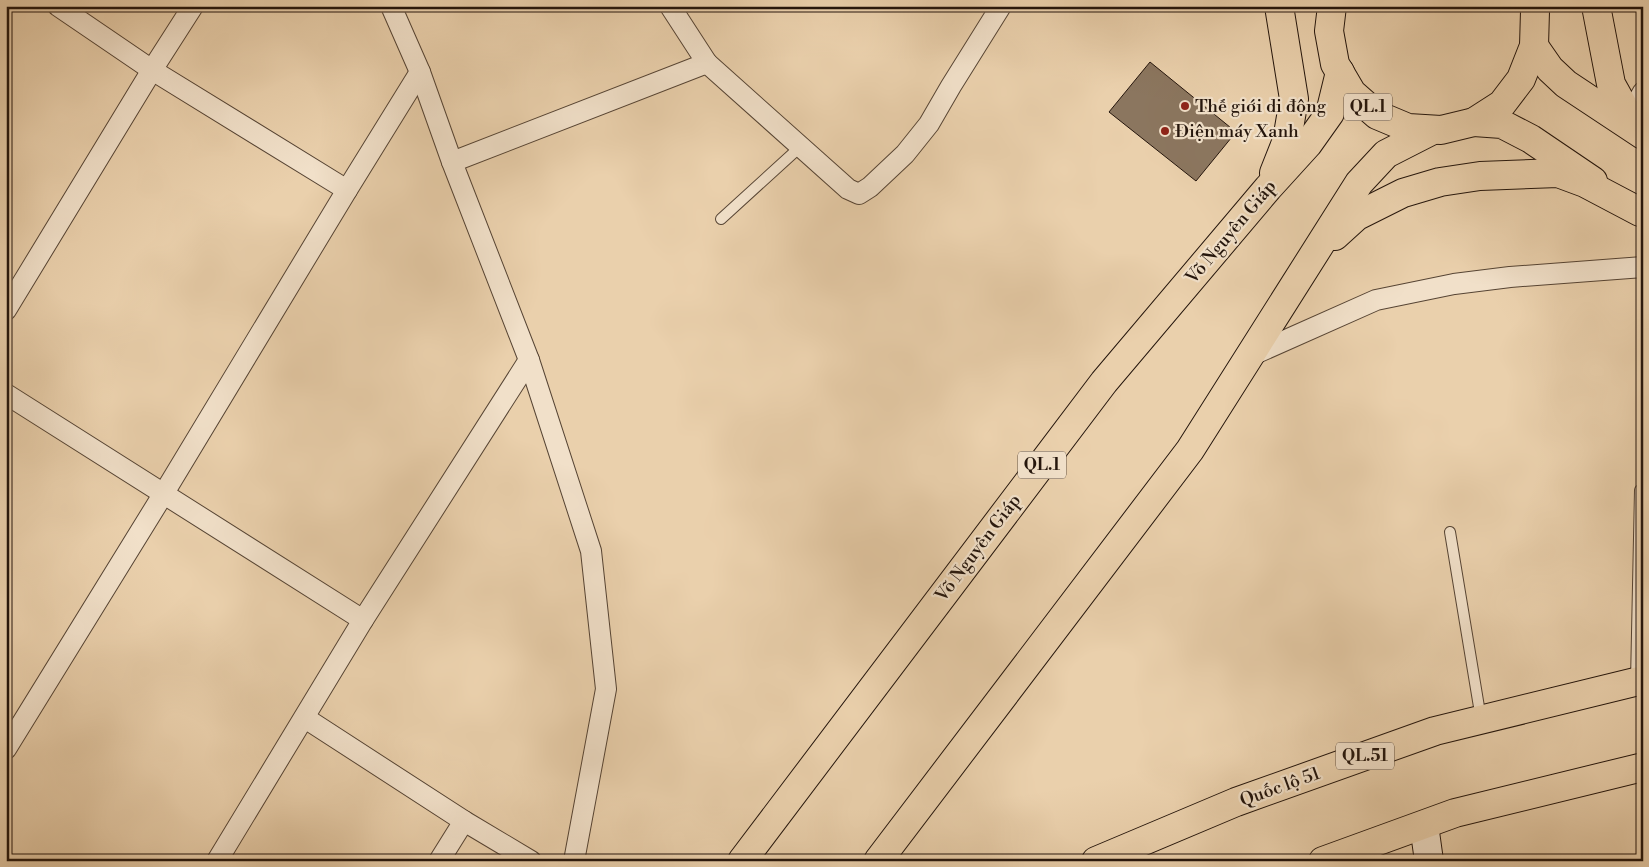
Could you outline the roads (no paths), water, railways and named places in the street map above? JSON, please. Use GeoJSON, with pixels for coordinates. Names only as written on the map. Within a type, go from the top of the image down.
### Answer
{"type":"FeatureCollection","features":[{"type":"Feature","properties":{"kind":"main road"},"geometry":{"type":"LineString","coordinates":[[1268,188],[1287,140],[1294,99],[1279,6]]}},
{"type":"Feature","properties":{"kind":"main road","name":"QL.1"},"geometry":{"type":"LineString","coordinates":[[1332,6],[1329,31],[1335,64],[1352,93],[1377,115],[1408,128],[1433,130],[1441,130],[1474,122],[1502,104],[1512,92],[1522,79],[1534,46],[1534,6]]}},
{"type":"Feature","properties":{"kind":"main road"},"geometry":{"type":"LineString","coordinates":[[1596,6],[1611,84],[1640,117]]}},
{"type":"Feature","properties":{"kind":"main road"},"geometry":{"type":"LineString","coordinates":[[1534,46],[1550,69],[1566,84],[1640,117]]}},
{"type":"Feature","properties":{"kind":"main road","name":"Võ Nguyên Giáp"},"geometry":{"type":"LineString","coordinates":[[742,861],[1104,382],[1268,188],[1308,144],[1330,113],[1340,72]]}},
{"type":"Feature","properties":{"kind":"main road"},"geometry":{"type":"LineString","coordinates":[[1474,122],[1502,124],[1531,139],[1642,213]]}},
{"type":"Feature","properties":{"kind":"main road","name":"QL.1"},"geometry":{"type":"LineString","coordinates":[[878,861],[1190,450],[1359,183],[1386,154],[1433,130]]}},
{"type":"Feature","properties":{"kind":"main road"},"geometry":{"type":"LineString","coordinates":[[1301,275],[1326,245],[1357,216],[1403,193],[1440,182],[1480,176],[1558,173],[1585,183],[1642,213]]}},
{"type":"Feature","properties":{"kind":"main road","name":"Quốc lộ 51"},"geometry":{"type":"LineString","coordinates":[[1096,861],[1236,802],[1435,731],[1639,681]]}},
{"type":"Feature","properties":{"kind":"main road"},"geometry":{"type":"LineString","coordinates":[[1323,861],[1455,813],[1643,767]]}},
{"type":"Feature","properties":{"kind":"street"},"geometry":{"type":"LineString","coordinates":[[58,6],[152,70],[346,190]]}},
{"type":"Feature","properties":{"kind":"street"},"geometry":{"type":"LineString","coordinates":[[6,310],[193,6]]}},
{"type":"Feature","properties":{"kind":"street"},"geometry":{"type":"LineString","coordinates":[[391,6],[420,72],[452,162],[529,360],[591,551],[606,689],[574,861]]}},
{"type":"Feature","properties":{"kind":"street"},"geometry":{"type":"LineString","coordinates":[[670,6],[707,62],[848,189],[860,194],[870,188],[905,154],[929,124],[1001,6]]}},
{"type":"Feature","properties":{"kind":"street"},"geometry":{"type":"LineString","coordinates":[[452,162],[707,62]]}},
{"type":"Feature","properties":{"kind":"street"},"geometry":{"type":"LineString","coordinates":[[6,750],[164,493],[346,190],[420,72]]}},
{"type":"Feature","properties":{"kind":"street"},"geometry":{"type":"LineString","coordinates":[[1250,356],[1376,300],[1454,284],[1510,277],[1643,267]]}},
{"type":"Feature","properties":{"kind":"street"},"geometry":{"type":"LineString","coordinates":[[216,861],[305,718],[363,620],[529,360]]}},
{"type":"Feature","properties":{"kind":"street"},"geometry":{"type":"LineString","coordinates":[[6,394],[363,620]]}},
{"type":"Feature","properties":{"kind":"street"},"geometry":{"type":"LineString","coordinates":[[305,718],[464,821],[531,861]]}},
{"type":"Feature","properties":{"kind":"street"},"geometry":{"type":"LineString","coordinates":[[439,861],[464,821]]}},
{"type":"Feature","properties":{"kind":"street"},"geometry":{"type":"LineString","coordinates":[[1424,824],[1429,861]]}},
{"type":"Feature","properties":{"kind":"lane"},"geometry":{"type":"LineString","coordinates":[[721,219],[800,147]]}},
{"type":"Feature","properties":{"kind":"lane"},"geometry":{"type":"LineString","coordinates":[[1639,681],[1640,490]]}},
{"type":"Feature","properties":{"kind":"lane"},"geometry":{"type":"LineString","coordinates":[[1450,532],[1481,720]]}},
{"type":"Feature","properties":{"kind":"place","name":"Thế giới di động"},"geometry":{"type":"Point","coordinates":[1185,106]}},
{"type":"Feature","properties":{"kind":"place","name":"Điện máy Xanh"},"geometry":{"type":"Point","coordinates":[1165,131]}}]}
